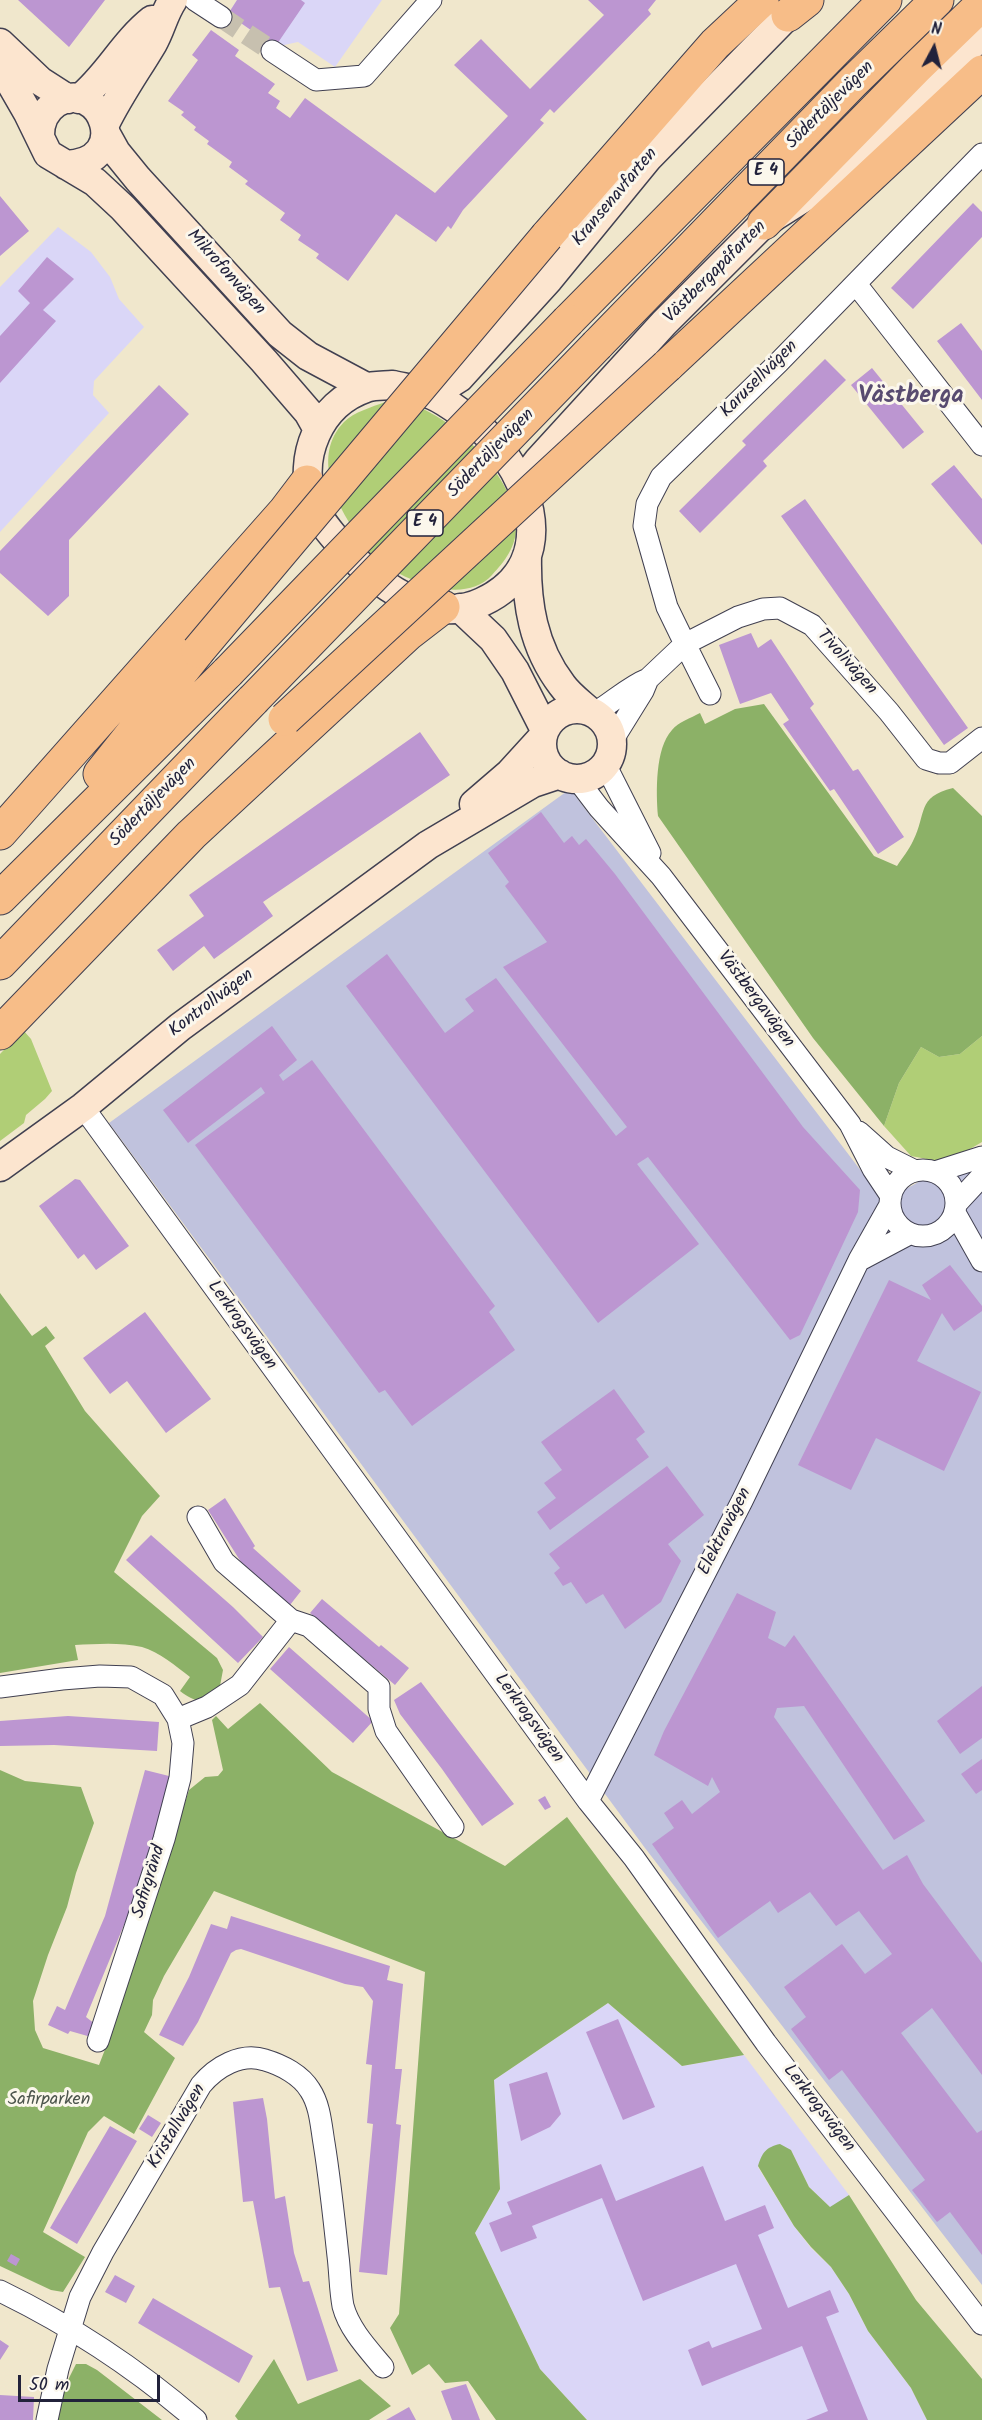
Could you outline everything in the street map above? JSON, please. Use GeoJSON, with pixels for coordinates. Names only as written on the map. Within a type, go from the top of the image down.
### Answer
{"type":"FeatureCollection","features":[{"type":"Feature","properties":{"kind":"highway","name":"Södertäljevägen"},"geometry":{"type":"LineString","coordinates":[[0,897],[228,672],[568,321],[885,0]]}},
{"type":"Feature","properties":{"kind":"highway","name":"Södertäljevägen"},"geometry":{"type":"LineString","coordinates":[[0,963],[597,345],[852,83],[937,0]]}},
{"type":"Feature","properties":{"kind":"highway"},"geometry":{"type":"LineString","coordinates":[[0,897],[198,651],[547,236],[715,44],[789,4]]}},
{"type":"Feature","properties":{"kind":"highway"},"geometry":{"type":"LineString","coordinates":[[764,222],[982,4]]}},
{"type":"Feature","properties":{"kind":"highway"},"geometry":{"type":"LineString","coordinates":[[0,1002],[135,863],[285,719],[982,72]]}},
{"type":"Feature","properties":{"kind":"highway"},"geometry":{"type":"LineString","coordinates":[[0,833],[285,511],[307,482]]}},
{"type":"Feature","properties":{"kind":"highway"},"geometry":{"type":"LineString","coordinates":[[0,1033],[191,835],[408,634],[452,608]]}},
{"type":"Feature","properties":{"kind":"street"},"geometry":{"type":"LineString","coordinates":[[195,0],[221,16]]}},
{"type":"Feature","properties":{"kind":"street"},"geometry":{"type":"LineString","coordinates":[[272,51],[316,80],[364,76],[431,0]]}},
{"type":"Feature","properties":{"kind":"street"},"geometry":{"type":"LineString","coordinates":[[40,135],[44,116],[50,107],[73,99],[95,86],[139,30],[170,4]]}},
{"type":"Feature","properties":{"kind":"street"},"geometry":{"type":"LineString","coordinates":[[66,165],[81,164],[93,158],[102,147],[116,102],[154,40],[170,4]]}},
{"type":"Feature","properties":{"kind":"street","name":"Kransenavfarten"},"geometry":{"type":"LineString","coordinates":[[432,395],[459,378],[549,279],[648,158],[789,4]]}},
{"type":"Feature","properties":{"kind":"street","name":"Västbergapåfarten"},"geometry":{"type":"LineString","coordinates":[[521,483],[538,461],[664,323],[764,222],[827,183],[982,35]]}},
{"type":"Feature","properties":{"kind":"street","name":"Mikrofonvägen"},"geometry":{"type":"LineString","coordinates":[[0,43],[40,81],[73,99],[96,108],[116,152],[280,334],[308,356],[366,387]]}},
{"type":"Feature","properties":{"kind":"street","name":"Mikrofonvägen"},"geometry":{"type":"LineString","coordinates":[[0,70],[9,80],[48,154],[95,182],[123,208],[264,361],[308,412],[317,428]]}},
{"type":"Feature","properties":{"kind":"street","name":"Karusellvägen"},"geometry":{"type":"LineString","coordinates":[[710,694],[667,606],[644,526],[647,504],[661,477],[856,284],[982,154]]}},
{"type":"Feature","properties":{"kind":"street"},"geometry":{"type":"LineString","coordinates":[[856,284],[982,445]]}},
{"type":"Feature","properties":{"kind":"street"},"geometry":{"type":"LineString","coordinates":[[527,556],[516,577],[500,592],[481,603],[452,608],[419,603],[390,590],[359,565],[330,532],[313,505],[307,482],[317,428],[334,405],[366,387],[393,385],[432,395],[469,418],[502,452],[521,483],[531,514],[532,535],[527,556],[527,589],[534,631],[544,655],[562,686],[606,725],[608,753]]}},
{"type":"Feature","properties":{"kind":"street"},"geometry":{"type":"LineString","coordinates":[[452,608],[493,639],[515,671],[543,734],[546,761],[569,777],[588,778],[599,772],[648,678]]}},
{"type":"Feature","properties":{"kind":"street","name":"Tivolivägen"},"geometry":{"type":"LineString","coordinates":[[685,644],[738,617],[763,609],[780,608],[812,625],[889,711],[926,759],[939,764],[950,763],[982,738]]}},
{"type":"Feature","properties":{"kind":"street"},"geometry":{"type":"LineString","coordinates":[[543,734],[552,720],[561,713],[575,709],[591,712],[611,704],[634,685],[648,678],[685,644]]}},
{"type":"Feature","properties":{"kind":"street","name":"Kontrollvägen"},"geometry":{"type":"LineString","coordinates":[[0,1167],[83,1107],[180,1027],[428,845],[510,772],[543,734]]}},
{"type":"Feature","properties":{"kind":"street","name":"Västbergavägen"},"geometry":{"type":"LineString","coordinates":[[608,753],[661,876]]}},
{"type":"Feature","properties":{"kind":"street","name":"Kontrollvägen"},"geometry":{"type":"LineString","coordinates":[[428,845],[533,783],[569,777]]}},
{"type":"Feature","properties":{"kind":"street","name":"Västbergavägen"},"geometry":{"type":"LineString","coordinates":[[569,777],[661,876],[850,1124],[890,1201]]}},
{"type":"Feature","properties":{"kind":"street","name":"Lerkrogsvägen"},"geometry":{"type":"LineString","coordinates":[[83,1107],[588,1801],[634,1858],[766,2043],[982,2324]]}},
{"type":"Feature","properties":{"kind":"street","name":"Västbergavägen"},"geometry":{"type":"LineString","coordinates":[[850,1124],[887,1157],[925,1172]]}},
{"type":"Feature","properties":{"kind":"street"},"geometry":{"type":"LineString","coordinates":[[982,1157],[899,1180],[890,1201],[895,1222],[909,1234],[928,1237],[937,1234],[945,1229],[956,1208],[982,1176]]}},
{"type":"Feature","properties":{"kind":"street"},"geometry":{"type":"LineString","coordinates":[[925,1172],[951,1184],[956,1208],[982,1262]]}},
{"type":"Feature","properties":{"kind":"street","name":"Elektravägen"},"geometry":{"type":"LineString","coordinates":[[588,1801],[742,1501],[890,1201]]}},
{"type":"Feature","properties":{"kind":"street"},"geometry":{"type":"LineString","coordinates":[[859,1260],[909,1234]]}},
{"type":"Feature","properties":{"kind":"street"},"geometry":{"type":"LineString","coordinates":[[937,1234],[982,1262]]}},
{"type":"Feature","properties":{"kind":"street"},"geometry":{"type":"LineString","coordinates":[[198,1517],[224,1562],[291,1620],[309,1626],[379,1688],[380,1709],[386,1731],[453,1827]]}},
{"type":"Feature","properties":{"kind":"street"},"geometry":{"type":"LineString","coordinates":[[178,1719],[207,1707],[240,1685],[291,1620]]}},
{"type":"Feature","properties":{"kind":"street","name":"Safirgränd"},"geometry":{"type":"LineString","coordinates":[[0,1688],[62,1678],[131,1677],[163,1695],[178,1719],[183,1743],[180,1778],[164,1839],[98,2041]]}},
{"type":"Feature","properties":{"kind":"street","name":"Kristallvägen"},"geometry":{"type":"LineString","coordinates":[[47,2420],[58,2369],[80,2297],[98,2261],[201,2085],[212,2072],[223,2066],[249,2059],[263,2059],[281,2066],[301,2079],[311,2090],[319,2109],[330,2179],[344,2307],[354,2330],[383,2367]]}},
{"type":"Feature","properties":{"kind":"street"},"geometry":{"type":"LineString","coordinates":[[0,2291],[70,2330],[157,2388],[196,2420]]}},
{"type":"Feature","properties":{"kind":"shaded area"},"geometry":{"type":"Polygon","coordinates":[[[237,0],[382,0],[335,67],[298,42],[275,47],[228,14],[237,0]]]}},
{"type":"Feature","properties":{"kind":"shaded area"},"geometry":{"type":"Polygon","coordinates":[[[58,227],[91,252],[110,277],[119,299],[144,327],[94,381],[93,395],[109,413],[0,532],[0,287],[58,227]]]}},
{"type":"Feature","properties":{"kind":"shaded area"},"geometry":{"type":"Polygon","coordinates":[[[570,789],[884,1201],[982,1147],[982,2285],[645,1848],[109,1123],[570,789]]]}},
{"type":"Feature","properties":{"kind":"shaded area"},"geometry":{"type":"Polygon","coordinates":[[[608,2003],[682,2066],[744,2055],[849,2195],[831,2208],[809,2187],[791,2150],[758,2167],[794,2226],[811,2248],[831,2267],[849,2294],[868,2331],[911,2388],[927,2420],[587,2420],[540,2369],[475,2233],[500,2189],[494,2080],[608,2003]]]}},
{"type":"Feature","properties":{"kind":"green space"},"geometry":{"type":"Polygon","coordinates":[[[385,402],[419,407],[458,432],[487,460],[508,493],[514,510],[516,534],[514,541],[501,564],[480,584],[465,589],[449,589],[415,581],[399,574],[371,554],[341,508],[330,479],[328,464],[329,449],[334,435],[353,415],[385,402]]]}},
{"type":"Feature","properties":{"kind":"green space"},"geometry":{"type":"Polygon","coordinates":[[[764,704],[874,856],[897,866],[913,841],[924,808],[933,796],[941,792],[953,788],[982,816],[982,1036],[960,1054],[939,1057],[921,1047],[899,1083],[884,1126],[813,1038],[658,816],[657,783],[662,748],[666,738],[675,727],[700,713],[705,724],[735,709],[764,704]]]}},
{"type":"Feature","properties":{"kind":"green space"},"geometry":{"type":"Polygon","coordinates":[[[23,1030],[31,1039],[52,1091],[26,1115],[24,1123],[0,1141],[0,1054],[23,1030]]]}},
{"type":"Feature","properties":{"kind":"green space"},"geometry":{"type":"Polygon","coordinates":[[[982,1036],[982,1142],[958,1156],[937,1161],[911,1156],[884,1126],[899,1083],[921,1047],[939,1057],[960,1054],[982,1036]]]}},
{"type":"Feature","properties":{"kind":"green space"},"geometry":{"type":"Polygon","coordinates":[[[0,1293],[32,1336],[46,1326],[55,1338],[45,1346],[85,1411],[160,1496],[142,1516],[114,1572],[217,1658],[223,1670],[219,1691],[208,1697],[195,1700],[186,1695],[180,1691],[190,1677],[155,1652],[125,1644],[75,1645],[78,1660],[0,1673],[0,1293]]]}},
{"type":"Feature","properties":{"kind":"green space","name":"Safirparken"},"geometry":{"type":"Polygon","coordinates":[[[260,1703],[332,1772],[505,1866],[567,1817],[744,2055],[682,2066],[608,2003],[494,2080],[500,2189],[475,2233],[540,2369],[587,2420],[496,2420],[468,2381],[445,2383],[429,2364],[412,2375],[390,2328],[399,2314],[425,1972],[214,1891],[164,1976],[153,2000],[152,2015],[144,2032],[175,2058],[134,2134],[104,2116],[88,2132],[43,2232],[85,2257],[63,2292],[51,2290],[0,2266],[0,1770],[25,1781],[81,1787],[94,1823],[33,2001],[35,2030],[43,2048],[99,2065],[113,2029],[189,1790],[205,1777],[218,1776],[223,1770],[212,1720],[216,1716],[228,1729],[260,1703]]]}},
{"type":"Feature","properties":{"kind":"green space"},"geometry":{"type":"Polygon","coordinates":[[[780,2144],[791,2150],[809,2187],[830,2207],[849,2195],[916,2300],[982,2379],[982,2420],[927,2420],[911,2388],[868,2331],[849,2294],[831,2267],[794,2226],[758,2166],[765,2151],[780,2144]]]}},
{"type":"Feature","properties":{"kind":"green space"},"geometry":{"type":"Polygon","coordinates":[[[274,2359],[298,2404],[360,2379],[391,2406],[369,2420],[238,2420],[235,2416],[274,2359]]]}},
{"type":"Feature","properties":{"kind":"green space"},"geometry":{"type":"Polygon","coordinates":[[[76,2364],[86,2364],[97,2370],[162,2420],[57,2420],[62,2392],[76,2364]]]}},
{"type":"Feature","properties":{"kind":"building"},"geometry":{"type":"Polygon","coordinates":[[[18,0],[105,0],[69,47],[18,0]]]}},
{"type":"Feature","properties":{"kind":"building"},"geometry":{"type":"Polygon","coordinates":[[[237,0],[301,0],[305,3],[275,47],[228,14],[237,0]]]}},
{"type":"Feature","properties":{"kind":"building"},"geometry":{"type":"Polygon","coordinates":[[[588,0],[656,0],[648,10],[651,14],[554,113],[550,109],[540,120],[544,123],[463,210],[451,229],[448,226],[436,242],[396,214],[348,281],[316,258],[319,254],[298,240],[301,235],[280,220],[285,213],[245,184],[248,181],[229,167],[232,162],[207,144],[209,141],[194,130],[196,127],[181,115],[184,112],[168,101],[198,60],[192,55],[211,30],[239,50],[235,56],[275,84],[268,93],[280,101],[276,108],[290,118],[305,98],[435,193],[508,116],[454,65],[481,39],[530,89],[604,15],[588,0]]]}},
{"type":"Feature","properties":{"kind":"building"},"geometry":{"type":"Polygon","coordinates":[[[0,196],[29,231],[0,256],[0,196]]]}},
{"type":"Feature","properties":{"kind":"building"},"geometry":{"type":"Polygon","coordinates":[[[973,203],[982,212],[982,237],[913,309],[891,288],[973,203]]]}},
{"type":"Feature","properties":{"kind":"building"},"geometry":{"type":"Polygon","coordinates":[[[47,257],[74,279],[43,310],[56,321],[0,383],[0,336],[30,303],[18,291],[47,257]]]}},
{"type":"Feature","properties":{"kind":"building"},"geometry":{"type":"Polygon","coordinates":[[[961,323],[982,351],[982,400],[937,341],[961,323]]]}},
{"type":"Feature","properties":{"kind":"building"},"geometry":{"type":"Polygon","coordinates":[[[825,359],[846,380],[763,461],[767,466],[700,533],[679,511],[746,445],[742,441],[825,359]]]}},
{"type":"Feature","properties":{"kind":"building"},"geometry":{"type":"Polygon","coordinates":[[[872,368],[924,432],[903,449],[851,385],[872,368]]]}},
{"type":"Feature","properties":{"kind":"building"},"geometry":{"type":"Polygon","coordinates":[[[159,385],[189,414],[69,540],[69,596],[48,616],[0,573],[0,551],[159,385]]]}},
{"type":"Feature","properties":{"kind":"building"},"geometry":{"type":"Polygon","coordinates":[[[954,465],[982,499],[982,545],[931,484],[954,465]]]}},
{"type":"Feature","properties":{"kind":"building"},"geometry":{"type":"Polygon","coordinates":[[[805,499],[968,728],[944,745],[781,516],[805,499]]]}},
{"type":"Feature","properties":{"kind":"building"},"geometry":{"type":"Polygon","coordinates":[[[751,633],[758,648],[771,639],[814,704],[810,708],[853,771],[858,769],[904,837],[878,854],[834,789],[830,791],[783,724],[789,720],[771,693],[740,704],[719,645],[751,633]]]}},
{"type":"Feature","properties":{"kind":"building"},"geometry":{"type":"Polygon","coordinates":[[[420,732],[450,775],[263,902],[273,916],[214,959],[204,946],[173,971],[157,950],[204,916],[189,895],[420,732]]]}},
{"type":"Feature","properties":{"kind":"building"},"geometry":{"type":"Polygon","coordinates":[[[541,812],[564,843],[572,836],[579,845],[586,839],[615,874],[803,1127],[860,1190],[858,1212],[800,1335],[790,1340],[648,1157],[637,1164],[699,1244],[598,1323],[346,986],[387,954],[445,1033],[474,1011],[465,999],[496,978],[616,1136],[627,1127],[503,967],[547,942],[505,886],[509,882],[488,853],[541,812]]]}},
{"type":"Feature","properties":{"kind":"building"},"geometry":{"type":"Polygon","coordinates":[[[272,1026],[297,1060],[279,1075],[283,1081],[312,1060],[495,1306],[489,1312],[515,1350],[412,1426],[385,1390],[379,1393],[195,1145],[265,1093],[261,1087],[188,1143],[163,1110],[272,1026]]]}},
{"type":"Feature","properties":{"kind":"building"},"geometry":{"type":"Polygon","coordinates":[[[75,1179],[80,1180],[129,1246],[96,1270],[84,1254],[78,1259],[39,1206],[75,1179]]]}},
{"type":"Feature","properties":{"kind":"building"},"geometry":{"type":"Polygon","coordinates":[[[950,1265],[982,1306],[982,1311],[954,1331],[942,1313],[917,1361],[981,1392],[944,1471],[876,1438],[851,1490],[798,1465],[889,1280],[931,1300],[922,1285],[950,1265]]]}},
{"type":"Feature","properties":{"kind":"building"},"geometry":{"type":"Polygon","coordinates":[[[145,1312],[211,1399],[166,1433],[127,1381],[110,1394],[83,1358],[145,1312]]]}},
{"type":"Feature","properties":{"kind":"building"},"geometry":{"type":"Polygon","coordinates":[[[614,1389],[645,1432],[636,1439],[649,1457],[550,1530],[537,1512],[556,1498],[544,1483],[562,1470],[541,1442],[614,1389]]]}},
{"type":"Feature","properties":{"kind":"building"},"geometry":{"type":"Polygon","coordinates":[[[667,1466],[704,1515],[668,1544],[681,1561],[661,1602],[625,1629],[603,1594],[586,1604],[571,1582],[563,1586],[554,1573],[560,1568],[549,1554],[667,1466]]]}},
{"type":"Feature","properties":{"kind":"building"},"geometry":{"type":"Polygon","coordinates":[[[225,1498],[255,1546],[253,1548],[301,1591],[290,1605],[241,1562],[208,1510],[225,1498]]]}},
{"type":"Feature","properties":{"kind":"building"},"geometry":{"type":"Polygon","coordinates":[[[151,1535],[233,1607],[263,1637],[238,1663],[126,1560],[151,1535]]]}},
{"type":"Feature","properties":{"kind":"building"},"geometry":{"type":"Polygon","coordinates":[[[737,1593],[776,1612],[768,1638],[785,1647],[794,1635],[925,1821],[894,1840],[804,1706],[777,1708],[774,1717],[883,1870],[907,1855],[923,1884],[982,1963],[982,2075],[932,2008],[901,2033],[977,2133],[982,2130],[982,2255],[950,2212],[937,2222],[912,2190],[925,2180],[842,2070],[829,2080],[791,2029],[806,2017],[784,1987],[842,1944],[865,1974],[892,1954],[859,1911],[836,1926],[810,1892],[778,1913],[770,1901],[718,1938],[652,1844],[674,1828],[664,1813],[682,1800],[692,1814],[720,1792],[712,1777],[708,1786],[654,1755],[664,1731],[737,1593]]]}},
{"type":"Feature","properties":{"kind":"building"},"geometry":{"type":"Polygon","coordinates":[[[322,1599],[379,1647],[381,1645],[409,1668],[395,1685],[310,1613],[322,1599]]]}},
{"type":"Feature","properties":{"kind":"building"},"geometry":{"type":"Polygon","coordinates":[[[289,1647],[373,1721],[353,1743],[270,1669],[289,1647]]]}},
{"type":"Feature","properties":{"kind":"building"},"geometry":{"type":"Polygon","coordinates":[[[421,1682],[514,1804],[482,1826],[400,1714],[394,1700],[421,1682]]]}},
{"type":"Feature","properties":{"kind":"building"},"geometry":{"type":"Polygon","coordinates":[[[982,1686],[982,1738],[960,1754],[937,1721],[982,1686]]]}},
{"type":"Feature","properties":{"kind":"building"},"geometry":{"type":"Polygon","coordinates":[[[68,1716],[159,1722],[157,1751],[54,1745],[0,1746],[0,1721],[68,1716]]]}},
{"type":"Feature","properties":{"kind":"building"},"geometry":{"type":"Polygon","coordinates":[[[982,1759],[982,1790],[976,1794],[961,1774],[982,1759]]]}},
{"type":"Feature","properties":{"kind":"building"},"geometry":{"type":"Polygon","coordinates":[[[145,1770],[173,1777],[135,1898],[86,2017],[95,2024],[91,2037],[70,2031],[68,2034],[48,2025],[57,2006],[65,2010],[105,1916],[145,1770]]]}},
{"type":"Feature","properties":{"kind":"building"},"geometry":{"type":"Polygon","coordinates":[[[545,1796],[551,1807],[545,1810],[538,1800],[545,1796]]]}},
{"type":"Feature","properties":{"kind":"building"},"geometry":{"type":"Polygon","coordinates":[[[231,1916],[390,1966],[387,1980],[403,1984],[395,2069],[402,2069],[396,2124],[401,2125],[387,2275],[359,2272],[373,2124],[367,2123],[372,2065],[366,2064],[373,2001],[363,1987],[345,1984],[241,1949],[236,1950],[231,1953],[198,2022],[183,2046],[159,2035],[189,1977],[211,1924],[227,1929],[231,1916]]]}},
{"type":"Feature","properties":{"kind":"building"},"geometry":{"type":"Polygon","coordinates":[[[618,2019],[655,2107],[623,2120],[586,2032],[618,2019]]]}},
{"type":"Feature","properties":{"kind":"building"},"geometry":{"type":"Polygon","coordinates":[[[547,2072],[561,2114],[550,2127],[521,2141],[509,2084],[547,2072]]]}},
{"type":"Feature","properties":{"kind":"building"},"geometry":{"type":"Polygon","coordinates":[[[263,2098],[275,2199],[285,2196],[294,2253],[303,2282],[309,2281],[338,2371],[307,2381],[280,2287],[269,2288],[253,2201],[243,2202],[233,2102],[263,2098]]]}},
{"type":"Feature","properties":{"kind":"building"},"geometry":{"type":"Polygon","coordinates":[[[148,2115],[161,2123],[152,2137],[139,2129],[148,2115]]]}},
{"type":"Feature","properties":{"kind":"building"},"geometry":{"type":"Polygon","coordinates":[[[110,2126],[137,2141],[77,2244],[50,2228],[110,2126]]]}},
{"type":"Feature","properties":{"kind":"building"},"geometry":{"type":"Polygon","coordinates":[[[601,2164],[616,2201],[703,2166],[725,2221],[765,2205],[774,2228],[758,2235],[788,2308],[830,2290],[839,2312],[826,2317],[868,2420],[806,2420],[828,2411],[802,2346],[702,2386],[688,2350],[709,2341],[712,2348],[762,2329],[736,2264],[643,2301],[602,2198],[532,2226],[537,2238],[501,2252],[489,2223],[512,2214],[507,2202],[601,2164]]]}},
{"type":"Feature","properties":{"kind":"building"},"geometry":{"type":"Polygon","coordinates":[[[11,2254],[20,2259],[16,2266],[7,2261],[11,2254]]]}},
{"type":"Feature","properties":{"kind":"building"},"geometry":{"type":"Polygon","coordinates":[[[115,2275],[135,2286],[126,2303],[105,2292],[115,2275]]]}},
{"type":"Feature","properties":{"kind":"building"},"geometry":{"type":"Polygon","coordinates":[[[153,2298],[253,2356],[239,2383],[138,2323],[153,2298]]]}},
{"type":"Feature","properties":{"kind":"building"},"geometry":{"type":"Polygon","coordinates":[[[0,2340],[9,2346],[0,2360],[0,2340]]]}},
{"type":"Feature","properties":{"kind":"building"},"geometry":{"type":"Polygon","coordinates":[[[466,2384],[480,2420],[452,2420],[441,2391],[466,2384]]]}},
{"type":"Feature","properties":{"kind":"building"},"geometry":{"type":"Polygon","coordinates":[[[0,2395],[34,2397],[33,2420],[0,2420],[0,2395]]]}},
{"type":"Feature","properties":{"kind":"building"},"geometry":{"type":"Polygon","coordinates":[[[409,2407],[416,2420],[386,2420],[409,2407]]]}},
{"type":"Feature","properties":{"kind":"tunnel"},"geometry":{"type":"LineString","coordinates":[[221,17],[272,51]]}},
{"type":"Feature","properties":{"kind":"district","name":"Västberga"},"geometry":{"type":"Point","coordinates":[911,398]}}]}
